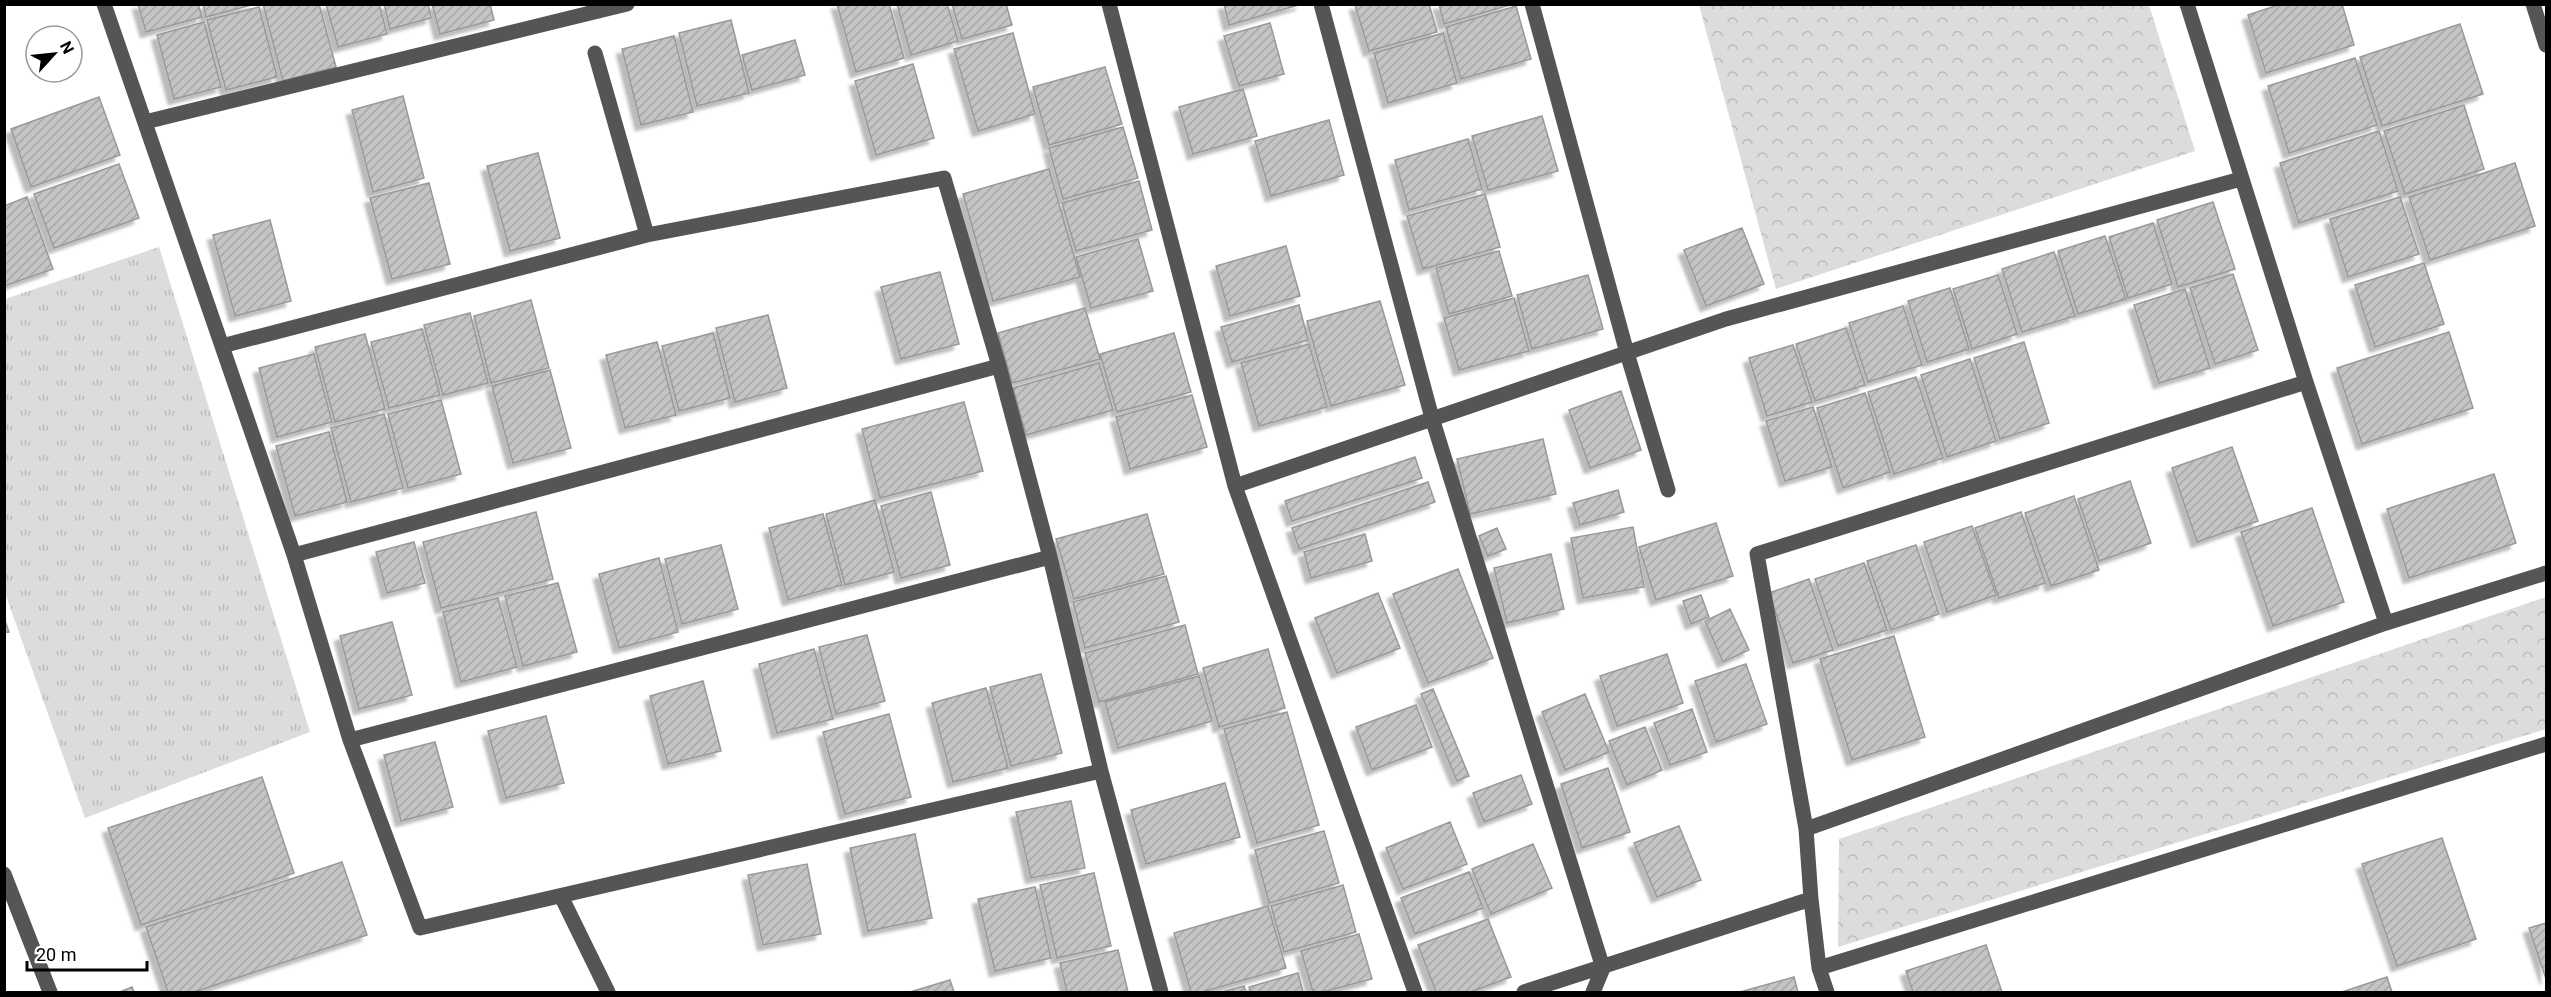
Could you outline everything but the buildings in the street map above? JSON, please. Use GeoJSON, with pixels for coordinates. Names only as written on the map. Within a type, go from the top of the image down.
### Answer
{"type":"FeatureCollection","features":[{"type":"Feature","properties":{"kind":"street"},"geometry":{"type":"LineString","coordinates":[[104,4],[294,555],[350,740],[420,928],[1101,771]]}},
{"type":"Feature","properties":{"kind":"street"},"geometry":{"type":"LineString","coordinates":[[145,122],[627,4]]}},
{"type":"Feature","properties":{"kind":"street"},"geometry":{"type":"LineString","coordinates":[[1109,4],[1235,486],[1416,993]]}},
{"type":"Feature","properties":{"kind":"street"},"geometry":{"type":"LineString","coordinates":[[1321,4],[1432,417],[1603,968],[1593,993]]}},
{"type":"Feature","properties":{"kind":"street"},"geometry":{"type":"LineString","coordinates":[[1532,4],[1627,353],[1668,490]]}},
{"type":"Feature","properties":{"kind":"street"},"geometry":{"type":"LineString","coordinates":[[2187,4],[2306,382],[2386,622]]}},
{"type":"Feature","properties":{"kind":"street"},"geometry":{"type":"LineString","coordinates":[[2533,4],[2547,45]]}},
{"type":"Feature","properties":{"kind":"street"},"geometry":{"type":"LineString","coordinates":[[595,53],[647,235]]}},
{"type":"Feature","properties":{"kind":"street"},"geometry":{"type":"LineString","coordinates":[[222,346],[647,235],[944,178],[999,366],[1050,557],[1101,771],[1161,993]]}},
{"type":"Feature","properties":{"kind":"street"},"geometry":{"type":"LineString","coordinates":[[1235,486],[1432,417],[1726,319],[2241,179]]}},
{"type":"Feature","properties":{"kind":"street"},"geometry":{"type":"LineString","coordinates":[[294,555],[999,366]]}},
{"type":"Feature","properties":{"kind":"street"},"geometry":{"type":"LineString","coordinates":[[1827,993],[1819,968],[1806,829],[1757,554],[2306,382]]}},
{"type":"Feature","properties":{"kind":"street"},"geometry":{"type":"LineString","coordinates":[[350,740],[1050,557]]}},
{"type":"Feature","properties":{"kind":"street"},"geometry":{"type":"LineString","coordinates":[[1806,829],[2386,622],[2547,573]]}},
{"type":"Feature","properties":{"kind":"street"},"geometry":{"type":"LineString","coordinates":[[1819,968],[2547,744]]}},
{"type":"Feature","properties":{"kind":"street"},"geometry":{"type":"LineString","coordinates":[[4,874],[50,993]]}},
{"type":"Feature","properties":{"kind":"street"},"geometry":{"type":"LineString","coordinates":[[561,896],[608,993]]}},
{"type":"Feature","properties":{"kind":"street"},"geometry":{"type":"LineString","coordinates":[[1524,993],[1811,899]]}},
{"type":"Feature","properties":{"kind":"green space"},"geometry":{"type":"Polygon","coordinates":[[[1699,5],[2149,5],[2195,151],[1776,289],[1699,5]]]}},
{"type":"Feature","properties":{"kind":"green space"},"geometry":{"type":"Polygon","coordinates":[[[159,247],[310,732],[85,818],[5,593],[5,299],[159,247]]]}},
{"type":"Feature","properties":{"kind":"green space"},"geometry":{"type":"Polygon","coordinates":[[[2546,597],[2546,729],[1838,947],[1839,839],[2546,597]]]}}]}
